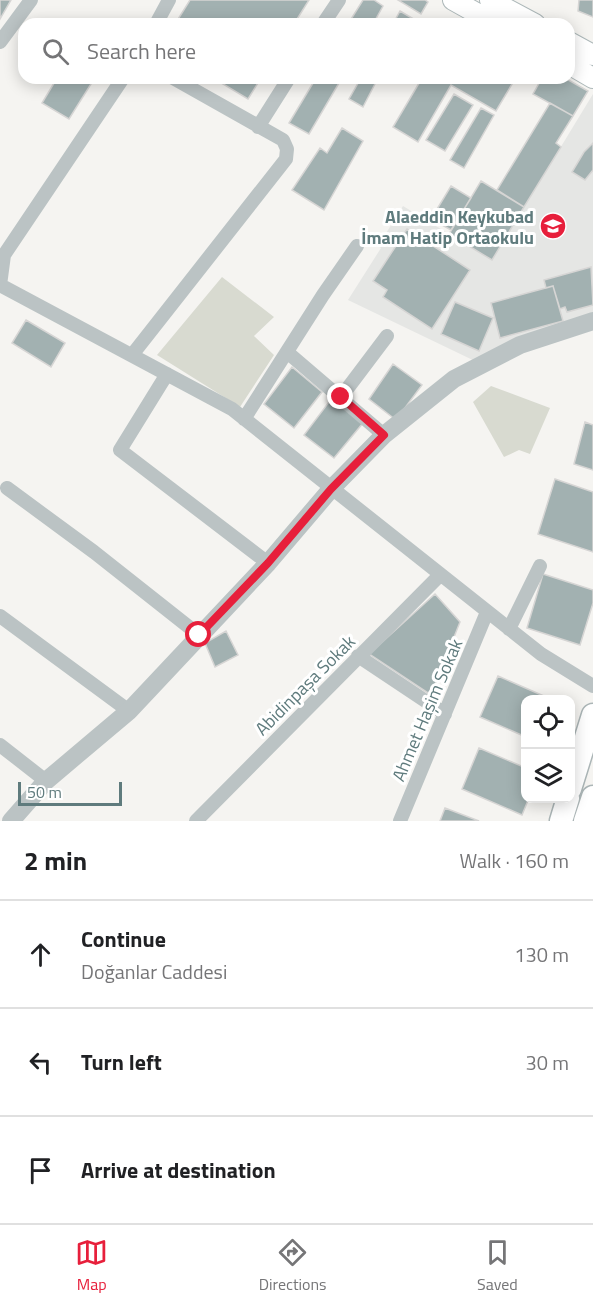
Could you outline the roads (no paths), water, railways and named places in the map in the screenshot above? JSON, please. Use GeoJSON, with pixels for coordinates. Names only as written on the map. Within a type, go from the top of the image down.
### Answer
{"type":"FeatureCollection","features":[{"type":"Feature","properties":{"kind":"main road"},"geometry":{"type":"LineString","coordinates":[[453,0],[485,18]]}},
{"type":"Feature","properties":{"kind":"main road"},"geometry":{"type":"LineString","coordinates":[[490,0],[524,18]]}},
{"type":"Feature","properties":{"kind":"main road"},"geometry":{"type":"LineString","coordinates":[[575,45],[593,55]]}},
{"type":"Feature","properties":{"kind":"main road"},"geometry":{"type":"LineString","coordinates":[[575,68],[593,78]]}},
{"type":"Feature","properties":{"kind":"main road"},"geometry":{"type":"LineString","coordinates":[[575,773],[593,715]]}},
{"type":"Feature","properties":{"kind":"main road"},"geometry":{"type":"LineString","coordinates":[[585,821],[593,797]]}},
{"type":"Feature","properties":{"kind":"main road"},"geometry":{"type":"LineString","coordinates":[[561,821],[566,803]]}},
{"type":"Feature","properties":{"kind":"street"},"geometry":{"type":"LineString","coordinates":[[0,42],[31,0]]}},
{"type":"Feature","properties":{"kind":"street"},"geometry":{"type":"LineString","coordinates":[[159,18],[169,0]]}},
{"type":"Feature","properties":{"kind":"street"},"geometry":{"type":"LineString","coordinates":[[327,18],[339,0]]}},
{"type":"Feature","properties":{"kind":"street"},"geometry":{"type":"LineString","coordinates":[[119,84],[4,255],[0,285],[232,409],[541,654],[593,686]]}},
{"type":"Feature","properties":{"kind":"street"},"geometry":{"type":"LineString","coordinates":[[132,356],[286,159],[287,149],[283,140],[183,84]]}},
{"type":"Feature","properties":{"kind":"street"},"geometry":{"type":"LineString","coordinates":[[258,127],[285,84]]}},
{"type":"Feature","properties":{"kind":"street"},"geometry":{"type":"LineString","coordinates":[[244,419],[357,246]]}},
{"type":"Feature","properties":{"kind":"street"},"geometry":{"type":"LineString","coordinates":[[11,821],[45,781],[129,711],[268,563],[331,489],[384,435],[454,379],[520,345],[593,321]]}},
{"type":"Feature","properties":{"kind":"street"},"geometry":{"type":"LineString","coordinates":[[341,397],[387,336]]}},
{"type":"Feature","properties":{"kind":"street"},"geometry":{"type":"LineString","coordinates":[[287,352],[384,435]]}},
{"type":"Feature","properties":{"kind":"street"},"geometry":{"type":"LineString","coordinates":[[167,374],[120,450],[268,563]]}},
{"type":"Feature","properties":{"kind":"street"},"geometry":{"type":"LineString","coordinates":[[2,489],[94,552],[199,635]]}},
{"type":"Feature","properties":{"kind":"street"},"geometry":{"type":"LineString","coordinates":[[509,629],[540,566]]}},
{"type":"Feature","properties":{"kind":"street","name":"Abidinpaşa Sokak"},"geometry":{"type":"LineString","coordinates":[[196,821],[440,575]]}},
{"type":"Feature","properties":{"kind":"street","name":"Ahmet Haşim Sokak"},"geometry":{"type":"LineString","coordinates":[[400,821],[487,612]]}},
{"type":"Feature","properties":{"kind":"street"},"geometry":{"type":"LineString","coordinates":[[0,616],[129,711]]}},
{"type":"Feature","properties":{"kind":"street"},"geometry":{"type":"LineString","coordinates":[[358,656],[445,714]]}},
{"type":"Feature","properties":{"kind":"street"},"geometry":{"type":"LineString","coordinates":[[0,745],[45,781]]}},
{"type":"Feature","properties":{"kind":"place","name":"Alaeddin Keykubad İmam Hatip Ortaokulu"},"geometry":{"type":"Point","coordinates":[553,226]}}]}
